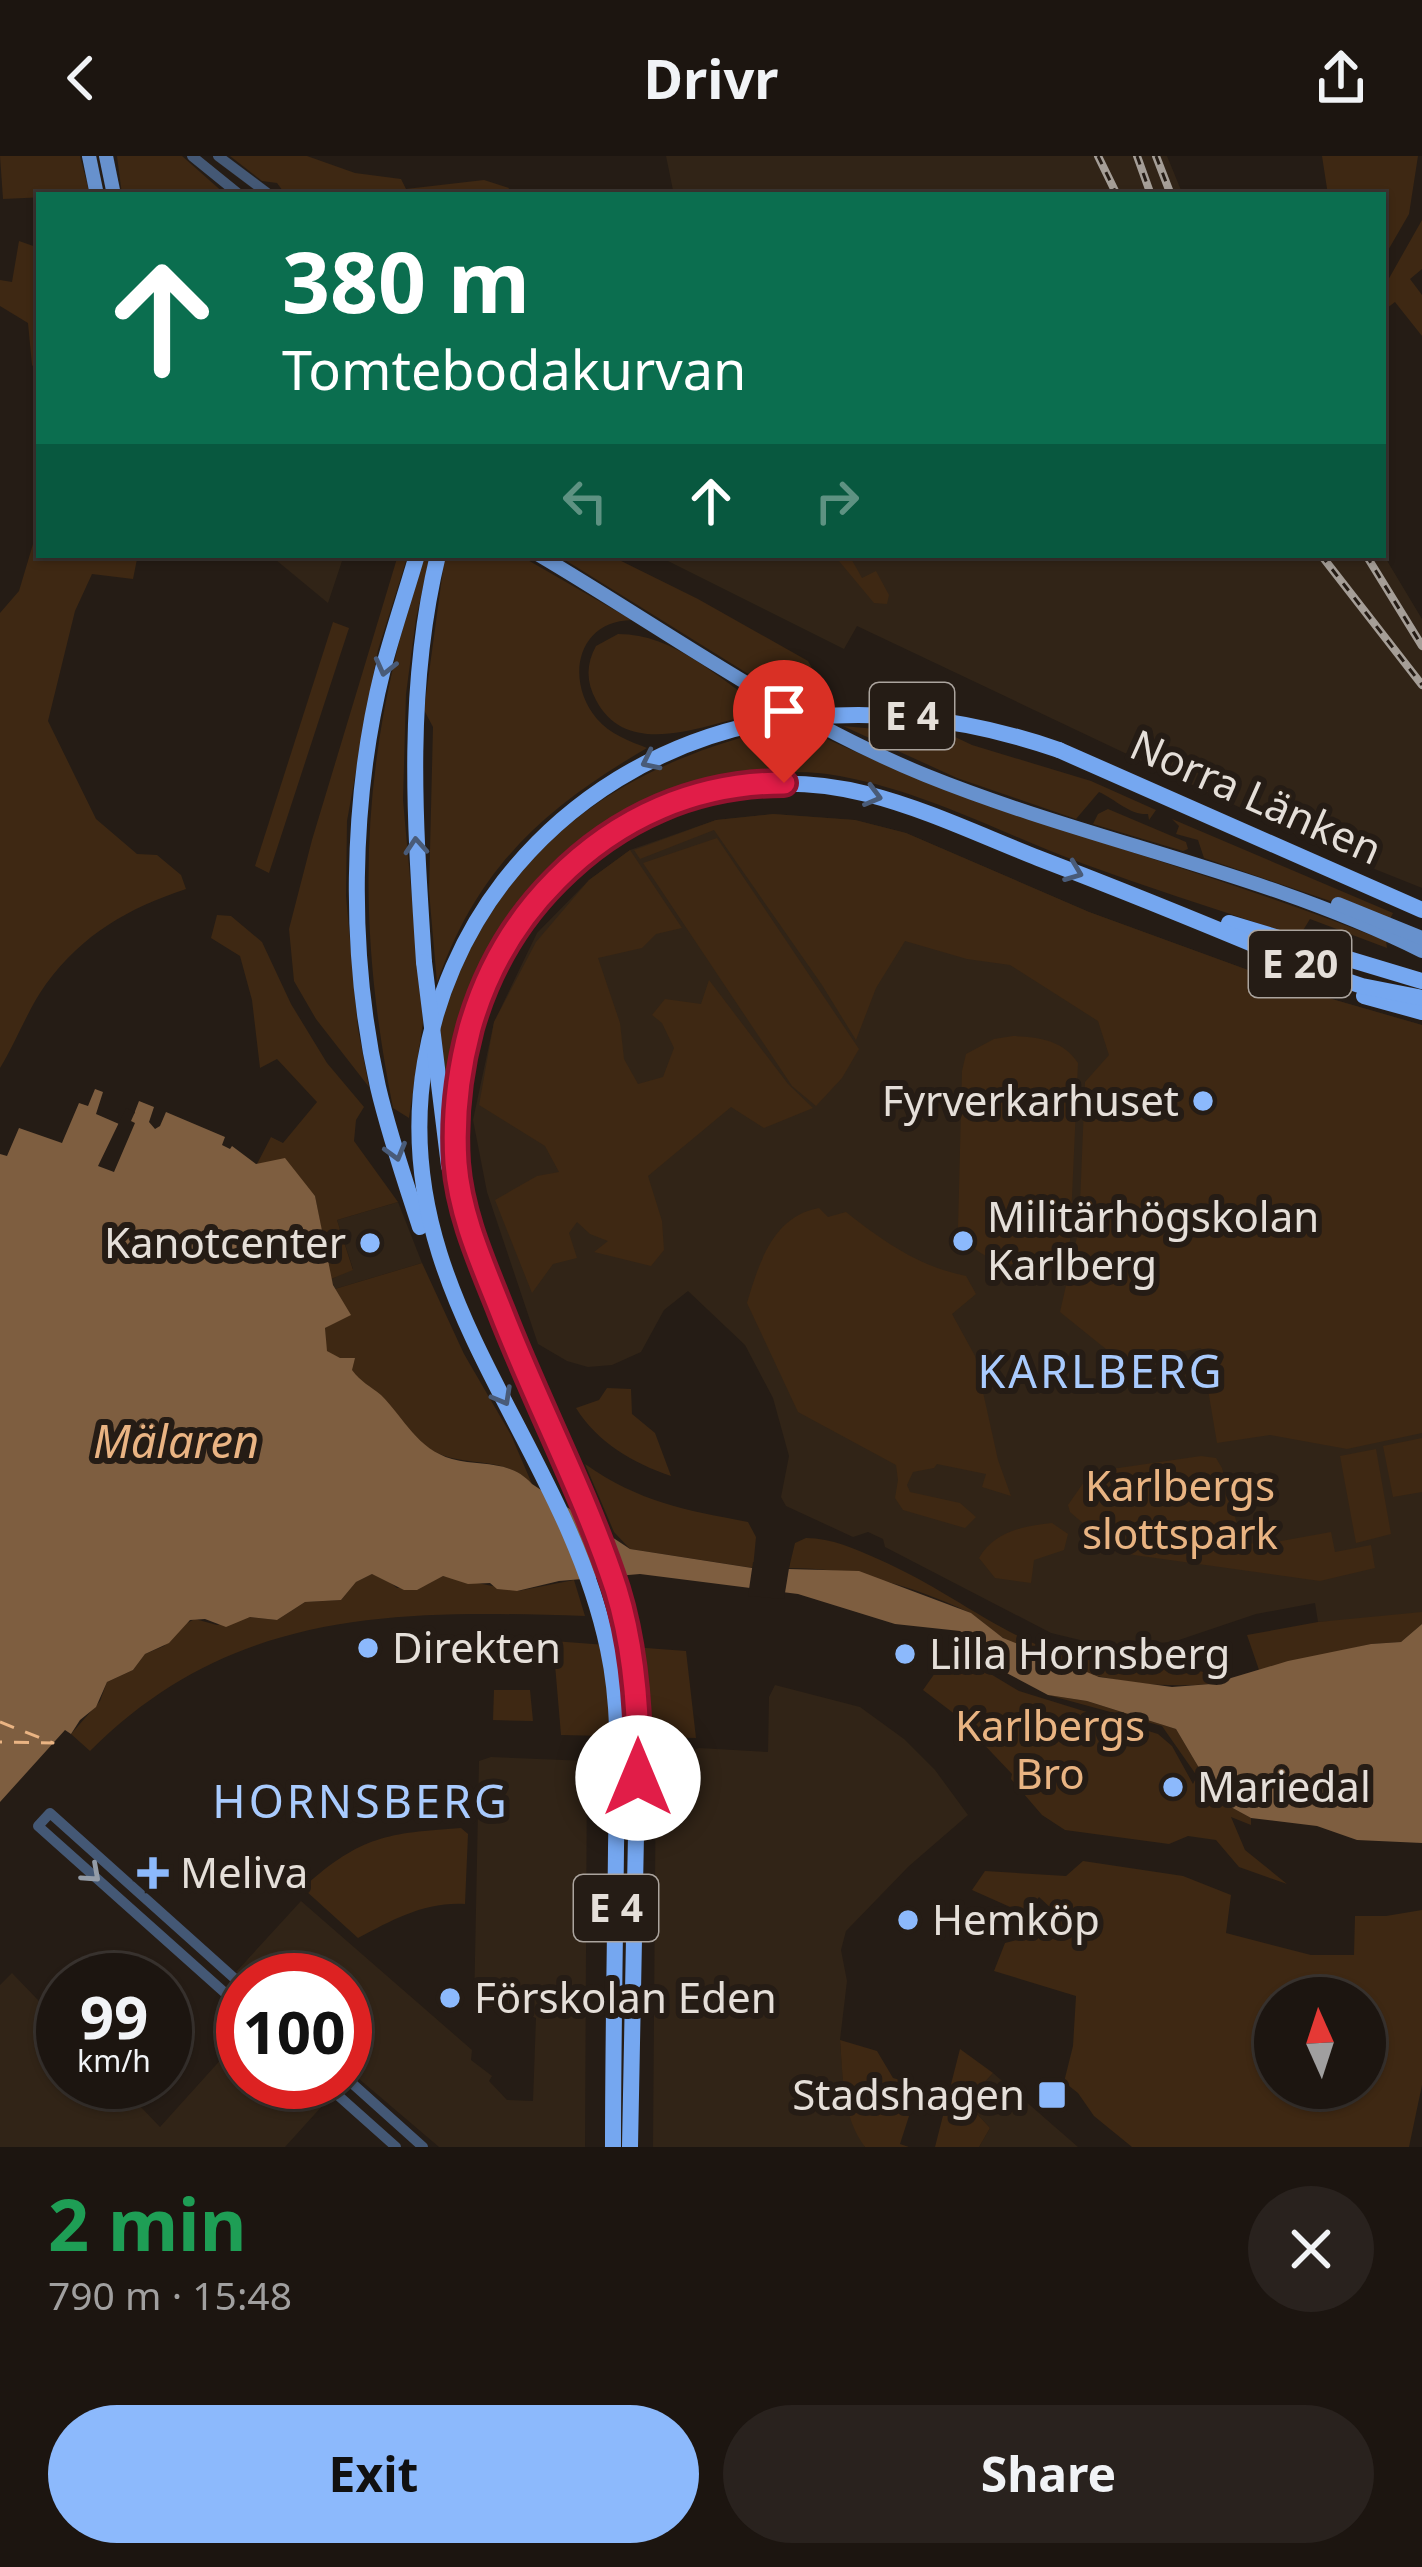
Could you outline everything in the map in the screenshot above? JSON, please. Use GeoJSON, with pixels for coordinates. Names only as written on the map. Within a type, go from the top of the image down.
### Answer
{"type":"FeatureCollection","features":[{"type":"Feature","properties":{"kind":"highway"},"geometry":{"type":"LineString","coordinates":[[416,558],[383,672],[363,790],[359,917],[378,1086],[424,1240],[452,1292]]}},
{"type":"Feature","properties":{"kind":"highway"},"geometry":{"type":"LineString","coordinates":[[437,558],[419,656],[413,740],[424,962],[449,1166],[470,1233]]}},
{"type":"Feature","properties":{"kind":"highway","name":"Norra Länken"},"geometry":{"type":"LineString","coordinates":[[452,1292],[424,1203],[418,1139],[428,1042],[460,952],[493,896],[533,847],[581,804],[632,770],[686,744],[760,723],[829,714],[916,716],[999,731],[1060,750],[1422,910]]}},
{"type":"Feature","properties":{"kind":"highway","name":"E 4"},"geometry":{"type":"LineString","coordinates":[[633,2147],[638,1731],[629,1644],[600,1545],[536,1402],[470,1233],[456,1166],[458,1087],[476,1006],[521,920],[582,854],[614,830],[657,808],[696,794],[745,785],[826,786],[894,802],[1158,904],[1422,981]]}},
{"type":"Feature","properties":{"kind":"highway","name":"E 20"},"geometry":{"type":"LineString","coordinates":[[1158,904],[1354,984],[1422,998]]}},
{"type":"Feature","properties":{"kind":"highway"},"geometry":{"type":"LineString","coordinates":[[1183,915],[1228,943],[1271,961],[1422,1012]]}},
{"type":"Feature","properties":{"kind":"highway","name":"E 4"},"geometry":{"type":"LineString","coordinates":[[452,1292],[577,1546],[609,1650],[618,1740],[613,2147]]}},
{"type":"Feature","properties":{"kind":"highway"},"geometry":{"type":"LineString","coordinates":[[603,2147],[613,2076]]}},
{"type":"Feature","properties":{"kind":"main road"},"geometry":{"type":"LineString","coordinates":[[89,156],[96,192]]}},
{"type":"Feature","properties":{"kind":"main road"},"geometry":{"type":"LineString","coordinates":[[106,156],[113,192]]}},
{"type":"Feature","properties":{"kind":"main road"},"geometry":{"type":"LineString","coordinates":[[543,558],[744,682],[869,751],[1018,810],[1342,915],[1422,951]]}},
{"type":"Feature","properties":{"kind":"main road"},"geometry":{"type":"LineString","coordinates":[[1219,872],[1302,891],[1422,938]]}},
{"type":"Feature","properties":{"kind":"street"},"geometry":{"type":"LineString","coordinates":[[192,156],[236,192]]}},
{"type":"Feature","properties":{"kind":"street"},"geometry":{"type":"LineString","coordinates":[[218,156],[266,192]]}},
{"type":"Feature","properties":{"kind":"street"},"geometry":{"type":"LineString","coordinates":[[216,1962],[50,1814],[38,1826],[216,1985]]}},
{"type":"Feature","properties":{"kind":"street"},"geometry":{"type":"LineString","coordinates":[[372,2102],[423,2147]]}},
{"type":"Feature","properties":{"kind":"street"},"geometry":{"type":"LineString","coordinates":[[353,2109],[396,2147]]}},
{"type":"Feature","properties":{"kind":"shaded area"},"geometry":{"type":"Polygon","coordinates":[[[666,156],[1167,156],[1182,192],[673,192],[666,156]]]}},
{"type":"Feature","properties":{"kind":"shaded area"},"geometry":{"type":"Polygon","coordinates":[[[274,558],[343,558],[328,603],[274,558]]]}},
{"type":"Feature","properties":{"kind":"shaded area"},"geometry":{"type":"Polygon","coordinates":[[[662,558],[1385,558],[1422,619],[1422,888],[1342,856],[857,626],[844,649],[662,558]]]}},
{"type":"Feature","properties":{"kind":"shaded area","name":"Militärhögskolan Karlberg"},"geometry":{"type":"Polygon","coordinates":[[[773,814],[855,820],[906,833],[1089,912],[1311,993],[1422,1025],[1422,1624],[1397,1617],[1318,1622],[1315,1603],[1256,1614],[1173,1642],[1105,1646],[1051,1633],[885,1547],[883,1539],[868,1532],[853,1537],[786,1506],[781,1497],[789,1456],[773,1398],[745,1345],[688,1291],[664,1310],[641,1352],[612,1365],[588,1367],[538,1344],[487,1192],[473,1120],[494,1022],[537,933],[589,880],[630,850],[716,820],[773,814]]]}},
{"type":"Feature","properties":{"kind":"shaded area"},"geometry":{"type":"Polygon","coordinates":[[[398,1202],[422,1263],[335,1289],[331,1279],[353,1269],[337,1220],[398,1202]]]}},
{"type":"Feature","properties":{"kind":"shaded area"},"geometry":{"type":"Polygon","coordinates":[[[775,1685],[860,1707],[904,1739],[935,1770],[968,1815],[909,1866],[846,1931],[841,1950],[847,1981],[840,2040],[845,2104],[865,2147],[653,2147],[656,1754],[699,1748],[768,1752],[769,1697],[775,1685]]]}},
{"type":"Feature","properties":{"kind":"shaded area"},"geometry":{"type":"Polygon","coordinates":[[[491,1757],[587,1761],[585,2147],[439,2147],[372,2090],[372,1963],[472,2050],[471,2060],[492,2076],[489,2081],[507,2100],[533,2101],[536,2018],[508,2007],[474,2007],[479,1761],[491,1757]]]}},
{"type":"Feature","properties":{"kind":"shaded area"},"geometry":{"type":"Polygon","coordinates":[[[301,1901],[361,1953],[253,1953],[301,1901]]]}},
{"type":"Feature","properties":{"kind":"shaded area"},"geometry":{"type":"Polygon","coordinates":[[[12,1973],[36,1998],[36,2109],[143,2109],[160,2127],[176,2109],[192,2109],[192,2092],[216,2065],[216,2109],[319,2109],[285,2147],[0,2147],[0,1985],[12,1973]]]}},
{"type":"Feature","properties":{"kind":"shaded area"},"geometry":{"type":"Polygon","coordinates":[[[993,2073],[1078,2147],[979,2147],[990,2128],[966,2102],[993,2073]]]}},
{"type":"Feature","properties":{"kind":"green space"},"geometry":{"type":"Polygon","coordinates":[[[0,156],[80,156],[89,192],[36,192],[36,197],[3,199],[0,156]]]}},
{"type":"Feature","properties":{"kind":"green space"},"geometry":{"type":"Polygon","coordinates":[[[117,156],[182,156],[223,192],[122,192],[117,156]]]}},
{"type":"Feature","properties":{"kind":"green space"},"geometry":{"type":"Polygon","coordinates":[[[230,156],[307,156],[355,173],[401,179],[406,189],[484,180],[509,188],[507,192],[284,192],[277,183],[262,181],[230,156]]]}},
{"type":"Feature","properties":{"kind":"green space"},"geometry":{"type":"Polygon","coordinates":[[[1322,156],[1418,156],[1409,214],[1386,254],[1386,192],[1328,192],[1322,156]]]}},
{"type":"Feature","properties":{"kind":"green space"},"geometry":{"type":"Polygon","coordinates":[[[1422,220],[1422,269],[1410,279],[1422,295],[1422,336],[1395,302],[1386,309],[1386,284],[1422,220]]]}},
{"type":"Feature","properties":{"kind":"green space"},"geometry":{"type":"Polygon","coordinates":[[[19,241],[36,247],[36,370],[28,323],[0,306],[0,280],[12,282],[19,241]]]}},
{"type":"Feature","properties":{"kind":"green space"},"geometry":{"type":"Polygon","coordinates":[[[36,534],[36,558],[137,559],[133,579],[92,574],[75,611],[48,721],[96,819],[137,854],[157,855],[181,875],[186,889],[126,914],[76,950],[40,994],[0,1068],[0,613],[19,591],[36,534]]]}},
{"type":"Feature","properties":{"kind":"green space"},"geometry":{"type":"Polygon","coordinates":[[[397,558],[407,558],[378,650],[347,821],[346,896],[358,1029],[369,1087],[316,1019],[294,981],[289,929],[397,558]]]}},
{"type":"Feature","properties":{"kind":"green space"},"geometry":{"type":"Polygon","coordinates":[[[423,558],[429,558],[406,694],[403,800],[423,1022],[409,1118],[393,1108],[372,964],[369,896],[376,763],[403,627],[423,558]]]}},
{"type":"Feature","properties":{"kind":"green space"},"geometry":{"type":"Polygon","coordinates":[[[445,558],[524,558],[632,620],[598,631],[588,642],[579,671],[587,704],[597,719],[647,748],[576,794],[518,845],[472,906],[437,983],[429,891],[433,727],[424,710],[445,558]]]}},
{"type":"Feature","properties":{"kind":"green space"},"geometry":{"type":"Polygon","coordinates":[[[562,558],[615,558],[808,661],[832,704],[798,705],[562,558]]]}},
{"type":"Feature","properties":{"kind":"green space"},"geometry":{"type":"Polygon","coordinates":[[[836,558],[851,558],[862,578],[876,571],[889,595],[887,604],[874,603],[836,558]]]}},
{"type":"Feature","properties":{"kind":"green space"},"geometry":{"type":"Polygon","coordinates":[[[333,622],[349,628],[269,873],[255,866],[333,622]]]}},
{"type":"Feature","properties":{"kind":"green space"},"geometry":{"type":"Polygon","coordinates":[[[618,634],[640,636],[680,651],[786,720],[903,772],[1318,915],[1386,941],[1387,948],[1310,919],[1299,937],[1111,874],[926,800],[860,780],[805,772],[737,777],[678,789],[625,811],[579,840],[539,877],[506,920],[480,969],[460,1023],[447,1081],[440,1033],[448,994],[474,941],[528,864],[594,805],[632,782],[761,732],[759,713],[693,730],[648,734],[628,730],[610,719],[593,693],[589,666],[596,646],[618,634]]]}},
{"type":"Feature","properties":{"kind":"green space"},"geometry":{"type":"Polygon","coordinates":[[[843,726],[953,736],[1091,781],[1156,810],[1149,820],[1148,814],[1129,810],[1099,792],[1076,819],[957,778],[843,726]]]}},
{"type":"Feature","properties":{"kind":"green space"},"geometry":{"type":"Polygon","coordinates":[[[1108,809],[1186,842],[1188,849],[1093,824],[1108,809]]]}},
{"type":"Feature","properties":{"kind":"green space","name":"Karlbergs slottspark"},"geometry":{"type":"Polygon","coordinates":[[[773,814],[855,820],[906,833],[1089,912],[1311,993],[1422,1025],[1422,1433],[1347,1449],[1270,1435],[1217,1443],[1201,1348],[1122,1362],[1060,1312],[1079,1228],[1085,1082],[1109,1055],[1098,1021],[1010,965],[967,959],[905,941],[876,988],[856,1040],[714,830],[640,859],[634,850],[716,820],[773,814]]]}},
{"type":"Feature","properties":{"kind":"green space"},"geometry":{"type":"Polygon","coordinates":[[[1172,819],[1393,913],[1389,921],[1204,858],[1198,840],[1176,834],[1179,826],[1172,819]]]}},
{"type":"Feature","properties":{"kind":"green space"},"geometry":{"type":"Polygon","coordinates":[[[717,838],[859,1049],[842,1078],[816,1106],[792,1086],[643,863],[717,838]]]}},
{"type":"Feature","properties":{"kind":"green space"},"geometry":{"type":"Polygon","coordinates":[[[630,850],[682,928],[656,934],[642,948],[598,958],[620,1023],[624,1059],[638,1084],[663,1077],[674,1048],[662,1023],[652,1015],[665,999],[701,1004],[709,980],[788,1084],[813,1108],[764,1128],[731,1107],[648,1176],[662,1221],[664,1250],[651,1266],[594,1252],[608,1241],[577,1222],[569,1233],[577,1258],[553,1264],[532,1293],[495,1200],[537,1176],[559,1172],[545,1146],[479,1105],[494,1022],[536,942],[589,880],[630,850]]]}},
{"type":"Feature","properties":{"kind":"green space"},"geometry":{"type":"Polygon","coordinates":[[[217,915],[231,916],[262,942],[291,1004],[327,1063],[364,1107],[356,1120],[354,1141],[398,1202],[337,1220],[353,1270],[331,1279],[315,1196],[303,1182],[257,1164],[271,1137],[283,1143],[317,1102],[277,1059],[260,1068],[252,1000],[240,956],[211,938],[217,915]]]}},
{"type":"Feature","properties":{"kind":"green space"},"geometry":{"type":"Polygon","coordinates":[[[1013,1036],[1050,1041],[1078,1063],[1070,1241],[1057,1253],[1027,1264],[1011,1264],[981,1253],[958,1229],[966,1054],[994,1039],[1013,1036]]]}},
{"type":"Feature","properties":{"kind":"green space"},"geometry":{"type":"Polygon","coordinates":[[[819,1208],[828,1217],[846,1212],[902,1252],[966,1276],[976,1294],[952,1314],[975,1356],[998,1460],[1011,1496],[982,1487],[986,1474],[937,1464],[913,1472],[907,1485],[910,1492],[960,1503],[976,1517],[965,1528],[903,1510],[895,1498],[896,1465],[798,1412],[747,1303],[763,1257],[779,1231],[803,1213],[819,1208]]]}},
{"type":"Feature","properties":{"kind":"green space"},"geometry":{"type":"Polygon","coordinates":[[[422,1263],[532,1484],[509,1468],[454,1459],[428,1448],[384,1399],[326,1351],[325,1328],[350,1314],[335,1289],[422,1263]]]}},
{"type":"Feature","properties":{"kind":"green space"},"geometry":{"type":"Polygon","coordinates":[[[607,1388],[631,1389],[632,1414],[655,1433],[671,1476],[618,1450],[576,1408],[599,1400],[607,1388]]]}},
{"type":"Feature","properties":{"kind":"green space","name":"Karlbergs slottspark"},"geometry":{"type":"Polygon","coordinates":[[[1422,1438],[1422,1492],[1393,1497],[1383,1446],[1422,1438]]]}},
{"type":"Feature","properties":{"kind":"green space"},"geometry":{"type":"Polygon","coordinates":[[[1376,1449],[1391,1534],[1356,1543],[1340,1456],[1376,1449]]]}},
{"type":"Feature","properties":{"kind":"green space","name":"Karlbergs slottspark"},"geometry":{"type":"Polygon","coordinates":[[[1201,1456],[1216,1458],[1222,1468],[1242,1543],[1264,1544],[1331,1532],[1335,1552],[1371,1545],[1375,1568],[1320,1581],[1134,1555],[1114,1550],[1070,1512],[1068,1505],[1091,1472],[1201,1456]]]}},
{"type":"Feature","properties":{"kind":"green space"},"geometry":{"type":"Polygon","coordinates":[[[585,1464],[644,1496],[748,1522],[756,1537],[753,1568],[630,1549],[614,1532],[585,1464]]]}},
{"type":"Feature","properties":{"kind":"green space"},"geometry":{"type":"Polygon","coordinates":[[[1052,1523],[1068,1534],[1064,1550],[1034,1560],[1031,1583],[995,1578],[979,1558],[1002,1536],[1052,1523]]]}},
{"type":"Feature","properties":{"kind":"green space"},"geometry":{"type":"Polygon","coordinates":[[[806,1538],[834,1542],[878,1559],[1021,1638],[1056,1652],[1093,1661],[1135,1662],[1181,1654],[1199,1671],[1212,1674],[1211,1684],[1158,1685],[1079,1671],[1028,1652],[968,1612],[925,1594],[858,1575],[789,1568],[795,1543],[806,1538]]]}},
{"type":"Feature","properties":{"kind":"green space"},"geometry":{"type":"Polygon","coordinates":[[[372,1574],[397,1588],[426,1585],[442,1576],[518,1591],[574,1580],[585,1616],[448,1614],[321,1628],[260,1644],[201,1669],[145,1704],[90,1751],[71,1734],[100,1701],[107,1682],[133,1670],[145,1654],[164,1646],[181,1626],[195,1619],[217,1625],[250,1617],[277,1620],[305,1602],[341,1600],[356,1582],[372,1574]]]}},
{"type":"Feature","properties":{"kind":"green space"},"geometry":{"type":"Polygon","coordinates":[[[1422,1612],[1422,1624],[1401,1642],[1371,1644],[1259,1670],[1247,1635],[1318,1622],[1422,1612]]]}},
{"type":"Feature","properties":{"kind":"green space"},"geometry":{"type":"Polygon","coordinates":[[[553,1641],[686,1651],[696,1738],[561,1735],[553,1641]]]}},
{"type":"Feature","properties":{"kind":"green space","name":"Karlbergs Bro"},"geometry":{"type":"Polygon","coordinates":[[[974,1664],[1019,1691],[1158,1734],[1172,1746],[1193,1784],[1197,1776],[1162,1726],[1048,1695],[1087,1701],[1176,1729],[1218,1800],[1251,1818],[1251,1825],[1231,1817],[1245,1850],[1287,1884],[1239,1867],[1216,1840],[1188,1836],[1169,1844],[1065,1830],[1042,1815],[1011,1779],[1012,1774],[956,1715],[923,1690],[940,1666],[974,1664]]]}},
{"type":"Feature","properties":{"kind":"green space"},"geometry":{"type":"Polygon","coordinates":[[[494,1690],[530,1690],[533,1721],[493,1720],[494,1690]]]}},
{"type":"Feature","properties":{"kind":"green space"},"geometry":{"type":"Polygon","coordinates":[[[461,1828],[468,1834],[465,1904],[422,1909],[358,1938],[305,1890],[325,1869],[377,1840],[461,1828]]]}},
{"type":"Feature","properties":{"kind":"green space"},"geometry":{"type":"Polygon","coordinates":[[[1083,1861],[1183,1876],[1231,1895],[1226,1933],[1311,1955],[1354,1955],[1355,1916],[1422,1910],[1422,2085],[1409,2147],[1132,2147],[1094,2116],[1064,2082],[1073,2046],[1076,1996],[994,1971],[1005,1943],[1032,1936],[1053,1910],[1039,1897],[1026,1914],[972,1890],[985,1871],[1066,1876],[1083,1861]]]}},
{"type":"Feature","properties":{"kind":"green space"},"geometry":{"type":"Polygon","coordinates":[[[840,2040],[877,2051],[893,2078],[907,2082],[899,2111],[909,2116],[900,2144],[909,2147],[865,2147],[857,2135],[843,2082],[840,2040]]]}},
{"type":"Feature","properties":{"kind":"green space"},"geometry":{"type":"Polygon","coordinates":[[[960,2049],[993,2073],[966,2102],[990,2128],[979,2147],[935,2147],[960,2049]]]}},
{"type":"Feature","properties":{"kind":"water","name":"Mälaren"},"geometry":{"type":"Polygon","coordinates":[[[95,1089],[103,1092],[96,1114],[119,1124],[126,1111],[134,1114],[139,1101],[154,1107],[149,1122],[155,1129],[166,1112],[225,1137],[222,1145],[232,1146],[256,1164],[285,1158],[315,1196],[333,1285],[351,1315],[325,1328],[327,1351],[340,1358],[355,1358],[355,1374],[430,1448],[452,1459],[514,1471],[630,1549],[752,1568],[859,1571],[971,1613],[1003,1638],[1099,1677],[1172,1687],[1211,1684],[1288,1661],[1401,1642],[1422,1624],[1422,1843],[1357,1840],[1317,1826],[1251,1818],[1218,1800],[1176,1729],[1087,1701],[1048,1695],[982,1660],[960,1631],[895,1624],[798,1594],[640,1574],[559,1581],[517,1591],[443,1576],[417,1590],[404,1590],[372,1574],[356,1582],[341,1600],[305,1602],[277,1620],[250,1617],[226,1627],[205,1619],[190,1620],[169,1643],[145,1654],[133,1670],[107,1682],[96,1707],[71,1734],[65,1730],[0,1802],[0,1154],[7,1156],[19,1128],[62,1143],[79,1103],[88,1106],[95,1089]]]}},
{"type":"Feature","properties":{"kind":"pier"},"geometry":{"type":"Polygon","coordinates":[[[126,1108],[135,1112],[131,1121],[135,1123],[114,1172],[98,1166],[126,1108]]]}},
{"type":"Feature","properties":{"kind":"pier"},"geometry":{"type":"Polygon","coordinates":[[[753,1562],[790,1562],[784,1599],[748,1596],[753,1562]]]}},
{"type":"Feature","properties":{"kind":"ferry route"},"geometry":{"type":"LineString","coordinates":[[0,1722],[53,1743],[0,1742]]}},
{"type":"Feature","properties":{"kind":"railway"},"geometry":{"type":"LineString","coordinates":[[1098,156],[1116,192]]}},
{"type":"Feature","properties":{"kind":"railway"},"geometry":{"type":"LineString","coordinates":[[1137,156],[1150,192]]}},
{"type":"Feature","properties":{"kind":"railway"},"geometry":{"type":"LineString","coordinates":[[1156,156],[1170,192]]}},
{"type":"Feature","properties":{"kind":"railway"},"geometry":{"type":"LineString","coordinates":[[1323,558],[1422,685]]}},
{"type":"Feature","properties":{"kind":"railway"},"geometry":{"type":"LineString","coordinates":[[1368,558],[1422,646]]}},
{"type":"Feature","properties":{"kind":"place","name":"Fyrverkarhuset"},"geometry":{"type":"Point","coordinates":[1203,1101]}},
{"type":"Feature","properties":{"kind":"place","name":"Militärhögskolan Karlberg"},"geometry":{"type":"Point","coordinates":[963,1241]}},
{"type":"Feature","properties":{"kind":"place","name":"Kanotcenter"},"geometry":{"type":"Point","coordinates":[370,1243]}},
{"type":"Feature","properties":{"kind":"place","name":"Direkten"},"geometry":{"type":"Point","coordinates":[368,1648]}},
{"type":"Feature","properties":{"kind":"place","name":"Lilla Hornsberg"},"geometry":{"type":"Point","coordinates":[905,1654]}},
{"type":"Feature","properties":{"kind":"place","name":"Mariedal"},"geometry":{"type":"Point","coordinates":[1173,1787]}},
{"type":"Feature","properties":{"kind":"place","name":"Meliva"},"geometry":{"type":"Point","coordinates":[153,1873]}},
{"type":"Feature","properties":{"kind":"place","name":"Hemköp"},"geometry":{"type":"Point","coordinates":[908,1920]}},
{"type":"Feature","properties":{"kind":"place","name":"Förskolan Eden"},"geometry":{"type":"Point","coordinates":[450,1998]}},
{"type":"Feature","properties":{"kind":"place","name":"Stadshagen"},"geometry":{"type":"Point","coordinates":[1052,2095]}},
{"type":"Feature","properties":{"kind":"district","name":"KARLBERG"},"geometry":{"type":"Point","coordinates":[1101,1372]}},
{"type":"Feature","properties":{"kind":"district","name":"HORNSBERG"},"geometry":{"type":"Point","coordinates":[361,1802]}},
{"type":"Feature","properties":{"kind":"route"},"geometry":{"type":"LineString","coordinates":[[638,1778],[635,1691],[620,1604],[595,1532],[536,1402],[470,1233],[456,1166],[458,1087],[476,1006],[492,970],[534,903],[582,854],[614,830],[676,801],[728,788],[784,783]]}}]}
